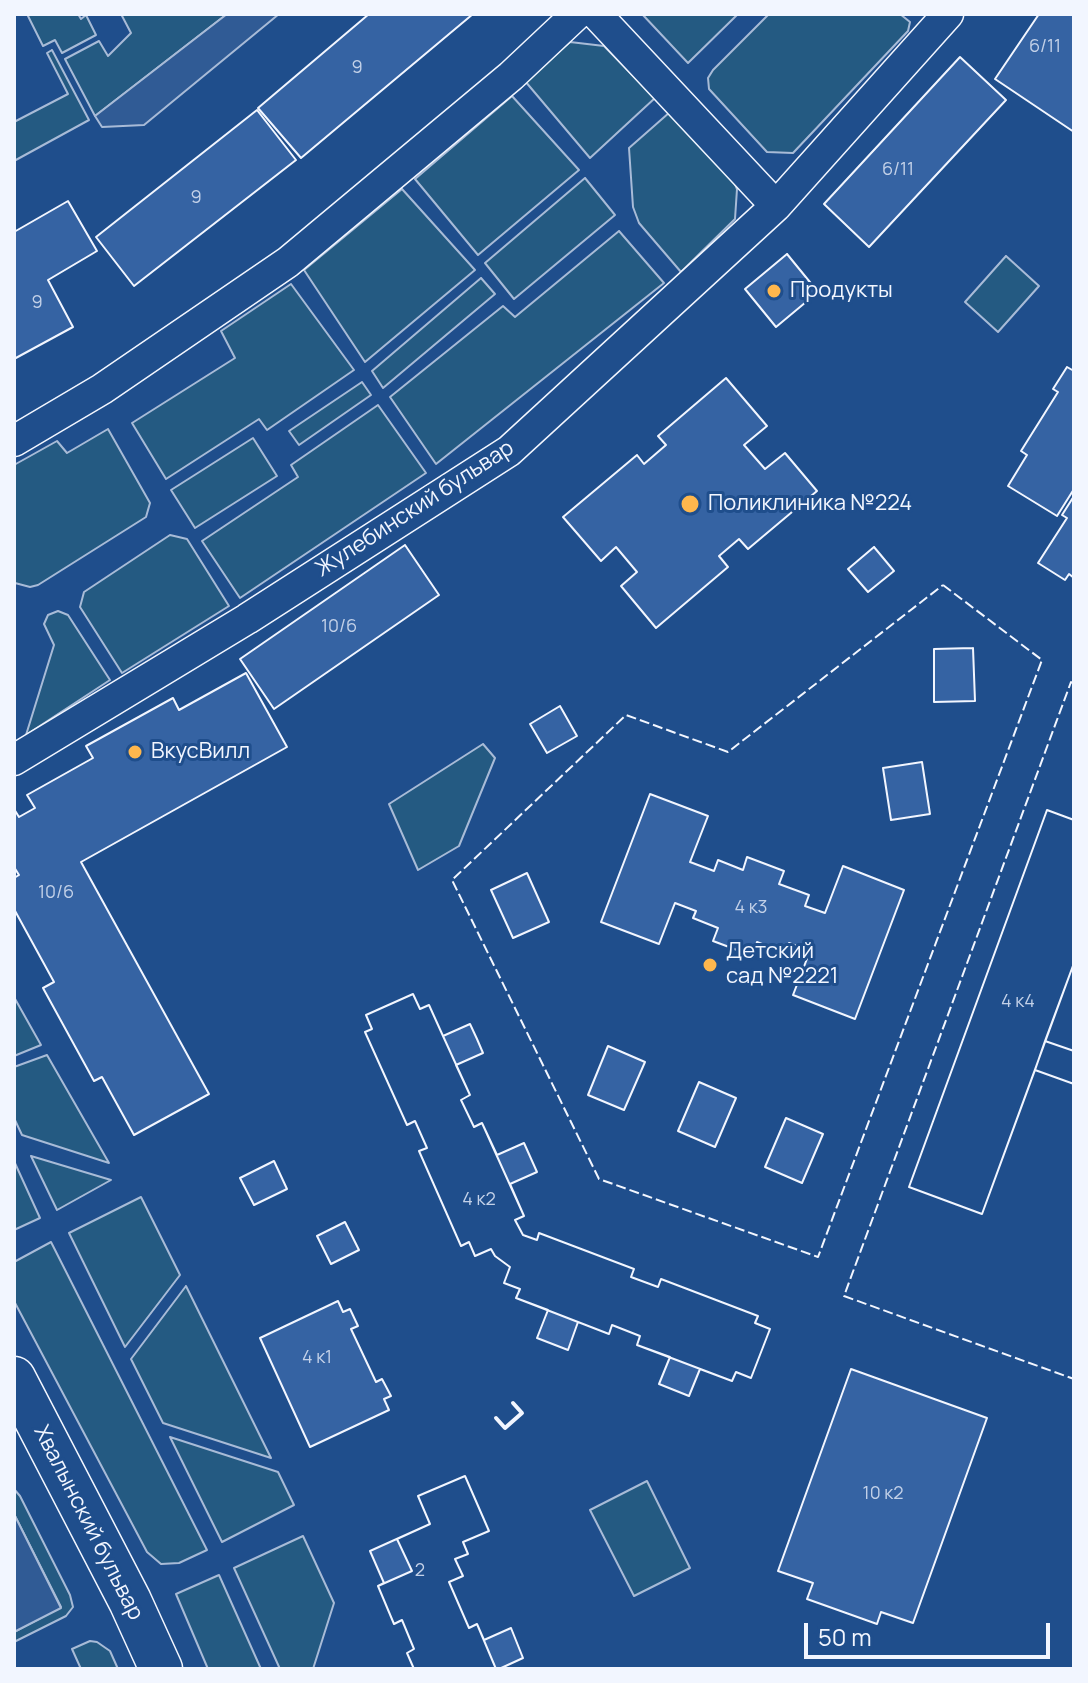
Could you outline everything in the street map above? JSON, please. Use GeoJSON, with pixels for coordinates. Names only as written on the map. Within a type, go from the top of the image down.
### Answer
{"type":"FeatureCollection","features":[{"type":"Feature","properties":{"kind":"street"},"geometry":{"type":"LineString","coordinates":[[14,441],[102,389],[288,262],[511,76],[577,14]]}},
{"type":"Feature","properties":{"kind":"street"},"geometry":{"type":"LineString","coordinates":[[596,14],[776,206]]}},
{"type":"Feature","properties":{"kind":"street","name":"Жулебинский бульвар"},"geometry":{"type":"LineString","coordinates":[[14,760],[247,619],[509,451],[776,206],[948,14]]}},
{"type":"Feature","properties":{"kind":"street","name":"Хвалынский бульвар"},"geometry":{"type":"LineString","coordinates":[[14,1378],[130,1601],[161,1669]]}},
{"type":"Feature","properties":{"kind":"shaded area"},"geometry":{"type":"Polygon","coordinates":[[[27,14],[78,14],[81,19],[86,15],[96,35],[62,53],[55,40],[43,46],[27,14]]]}},
{"type":"Feature","properties":{"kind":"shaded area"},"geometry":{"type":"Polygon","coordinates":[[[121,14],[227,14],[95,116],[65,59],[99,41],[108,56],[131,33],[121,14]]]}},
{"type":"Feature","properties":{"kind":"shaded area"},"geometry":{"type":"Polygon","coordinates":[[[227,14],[279,14],[144,125],[102,127],[95,116],[227,14]]]}},
{"type":"Feature","properties":{"kind":"shaded area"},"geometry":{"type":"Polygon","coordinates":[[[642,14],[738,14],[688,63],[642,14]]]}},
{"type":"Feature","properties":{"kind":"shaded area"},"geometry":{"type":"Polygon","coordinates":[[[769,14],[900,14],[910,22],[908,31],[793,153],[767,152],[709,89],[708,78],[769,14]]]}},
{"type":"Feature","properties":{"kind":"shaded area"},"geometry":{"type":"Polygon","coordinates":[[[570,42],[604,46],[655,98],[590,158],[525,81],[570,42]]]}},
{"type":"Feature","properties":{"kind":"shaded area"},"geometry":{"type":"Polygon","coordinates":[[[52,50],[89,120],[14,161],[14,122],[68,94],[47,53],[52,50]]]}},
{"type":"Feature","properties":{"kind":"shaded area"},"geometry":{"type":"Polygon","coordinates":[[[512,96],[579,170],[478,255],[415,179],[512,96]]]}},
{"type":"Feature","properties":{"kind":"shaded area"},"geometry":{"type":"Polygon","coordinates":[[[670,112],[732,177],[737,189],[735,219],[681,272],[639,223],[633,207],[629,148],[670,112]]]}},
{"type":"Feature","properties":{"kind":"shaded area"},"geometry":{"type":"Polygon","coordinates":[[[585,178],[615,215],[514,299],[485,263],[585,178]]]}},
{"type":"Feature","properties":{"kind":"shaded area"},"geometry":{"type":"Polygon","coordinates":[[[402,189],[475,270],[365,362],[304,270],[402,189]]]}},
{"type":"Feature","properties":{"kind":"shaded area"},"geometry":{"type":"Polygon","coordinates":[[[619,231],[664,283],[436,464],[390,397],[503,306],[515,317],[619,231]]]}},
{"type":"Feature","properties":{"kind":"shaded area"},"geometry":{"type":"Polygon","coordinates":[[[1006,256],[1039,286],[998,332],[965,302],[1006,256]]]}},
{"type":"Feature","properties":{"kind":"shaded area"},"geometry":{"type":"Polygon","coordinates":[[[481,278],[495,294],[383,388],[372,371],[481,278]]]}},
{"type":"Feature","properties":{"kind":"shaded area"},"geometry":{"type":"Polygon","coordinates":[[[291,284],[354,370],[267,430],[259,419],[166,479],[132,423],[235,358],[221,331],[291,284]]]}},
{"type":"Feature","properties":{"kind":"shaded area"},"geometry":{"type":"Polygon","coordinates":[[[362,382],[371,395],[299,445],[289,431],[362,382]]]}},
{"type":"Feature","properties":{"kind":"shaded area"},"geometry":{"type":"Polygon","coordinates":[[[378,405],[426,473],[240,598],[202,541],[298,477],[291,465],[378,405]]]}},
{"type":"Feature","properties":{"kind":"shaded area"},"geometry":{"type":"Polygon","coordinates":[[[108,429],[150,503],[146,517],[38,585],[30,587],[15,583],[14,465],[57,441],[67,453],[108,429]]]}},
{"type":"Feature","properties":{"kind":"shaded area"},"geometry":{"type":"Polygon","coordinates":[[[253,438],[277,476],[195,528],[171,490],[253,438]]]}},
{"type":"Feature","properties":{"kind":"shaded area"},"geometry":{"type":"Polygon","coordinates":[[[170,535],[187,539],[229,606],[122,673],[80,607],[84,592],[170,535]]]}},
{"type":"Feature","properties":{"kind":"shaded area"},"geometry":{"type":"Polygon","coordinates":[[[58,611],[68,615],[110,680],[26,735],[54,645],[44,624],[48,615],[58,611]]]}},
{"type":"Feature","properties":{"kind":"shaded area"},"geometry":{"type":"Polygon","coordinates":[[[483,744],[495,758],[459,846],[418,870],[389,804],[483,744]]]}},
{"type":"Feature","properties":{"kind":"shaded area"},"geometry":{"type":"Polygon","coordinates":[[[14,997],[41,1045],[14,1056],[14,997]]]}},
{"type":"Feature","properties":{"kind":"shaded area"},"geometry":{"type":"Polygon","coordinates":[[[47,1055],[109,1163],[22,1135],[14,1118],[14,1067],[47,1055]]]}},
{"type":"Feature","properties":{"kind":"shaded area"},"geometry":{"type":"Polygon","coordinates":[[[31,1156],[111,1180],[57,1210],[31,1156]]]}},
{"type":"Feature","properties":{"kind":"shaded area"},"geometry":{"type":"Polygon","coordinates":[[[14,1161],[40,1218],[14,1230],[14,1161]]]}},
{"type":"Feature","properties":{"kind":"shaded area"},"geometry":{"type":"Polygon","coordinates":[[[141,1197],[180,1275],[125,1347],[69,1233],[141,1197]]]}},
{"type":"Feature","properties":{"kind":"shaded area"},"geometry":{"type":"Polygon","coordinates":[[[51,1242],[207,1550],[179,1563],[161,1564],[147,1552],[14,1301],[14,1262],[51,1242]]]}},
{"type":"Feature","properties":{"kind":"shaded area"},"geometry":{"type":"Polygon","coordinates":[[[186,1286],[271,1458],[163,1423],[131,1359],[186,1286]]]}},
{"type":"Feature","properties":{"kind":"shaded area"},"geometry":{"type":"Polygon","coordinates":[[[170,1437],[278,1472],[294,1505],[222,1542],[170,1437]]]}},
{"type":"Feature","properties":{"kind":"shaded area"},"geometry":{"type":"Polygon","coordinates":[[[647,1481],[690,1568],[634,1596],[590,1510],[647,1481]]]}},
{"type":"Feature","properties":{"kind":"shaded area"},"geometry":{"type":"Polygon","coordinates":[[[14,1489],[70,1595],[73,1607],[66,1616],[14,1642],[14,1632],[61,1607],[14,1514],[14,1489]]]}},
{"type":"Feature","properties":{"kind":"shaded area"},"geometry":{"type":"Polygon","coordinates":[[[14,1514],[61,1608],[14,1632],[14,1514]]]}},
{"type":"Feature","properties":{"kind":"shaded area"},"geometry":{"type":"Polygon","coordinates":[[[303,1536],[334,1603],[313,1669],[280,1669],[234,1568],[303,1536]]]}},
{"type":"Feature","properties":{"kind":"shaded area"},"geometry":{"type":"Polygon","coordinates":[[[219,1575],[261,1669],[208,1669],[176,1594],[219,1575]]]}},
{"type":"Feature","properties":{"kind":"shaded area"},"geometry":{"type":"Polygon","coordinates":[[[90,1641],[110,1651],[118,1669],[81,1669],[72,1649],[90,1641]]]}},
{"type":"Feature","properties":{"kind":"building"},"geometry":{"type":"Polygon","coordinates":[[[369,14],[473,14],[301,158],[258,108],[369,14]]]}},
{"type":"Feature","properties":{"kind":"building"},"geometry":{"type":"Polygon","coordinates":[[[1039,14],[1074,14],[1074,132],[995,79],[1039,14]]]}},
{"type":"Feature","properties":{"kind":"building"},"geometry":{"type":"Polygon","coordinates":[[[960,57],[1006,100],[869,247],[824,204],[960,57]]]}},
{"type":"Feature","properties":{"kind":"building"},"geometry":{"type":"Polygon","coordinates":[[[257,110],[296,160],[134,286],[96,237],[257,110]]]}},
{"type":"Feature","properties":{"kind":"building"},"geometry":{"type":"Polygon","coordinates":[[[68,201],[97,251],[48,280],[73,327],[14,359],[14,232],[68,201]]]}},
{"type":"Feature","properties":{"kind":"building"},"geometry":{"type":"Polygon","coordinates":[[[787,254],[818,292],[776,327],[745,289],[787,254]]]}},
{"type":"Feature","properties":{"kind":"building"},"geometry":{"type":"Polygon","coordinates":[[[1067,367],[1074,371],[1074,489],[1057,516],[1008,486],[1027,455],[1021,451],[1058,392],[1053,389],[1067,367]]]}},
{"type":"Feature","properties":{"kind":"building","name":"Поликлиника №224"},"geometry":{"type":"Polygon","coordinates":[[[726,378],[767,426],[744,445],[765,469],[785,453],[817,491],[748,549],[739,539],[719,556],[728,567],[656,628],[621,586],[637,572],[616,547],[601,561],[563,517],[637,455],[644,464],[666,445],[658,436],[726,378]]]}},
{"type":"Feature","properties":{"kind":"building"},"geometry":{"type":"Polygon","coordinates":[[[1074,496],[1074,578],[1069,574],[1065,580],[1038,563],[1067,518],[1062,515],[1074,496]]]}},
{"type":"Feature","properties":{"kind":"building"},"geometry":{"type":"Polygon","coordinates":[[[405,545],[439,595],[274,709],[240,659],[405,545]]]}},
{"type":"Feature","properties":{"kind":"building"},"geometry":{"type":"Polygon","coordinates":[[[874,547],[894,571],[868,592],[848,569],[874,547]]]}},
{"type":"Feature","properties":{"kind":"building"},"geometry":{"type":"Polygon","coordinates":[[[973,648],[975,701],[934,702],[934,649],[973,648]]]}},
{"type":"Feature","properties":{"kind":"building"},"geometry":{"type":"Polygon","coordinates":[[[246,673],[287,747],[81,862],[209,1094],[134,1135],[102,1077],[94,1081],[43,988],[54,982],[14,909],[14,878],[19,875],[14,867],[14,809],[19,817],[35,808],[27,795],[93,758],[86,746],[173,698],[179,710],[246,673]]]}},
{"type":"Feature","properties":{"kind":"building"},"geometry":{"type":"Polygon","coordinates":[[[560,706],[577,736],[547,753],[530,724],[560,706]]]}},
{"type":"Feature","properties":{"kind":"building"},"geometry":{"type":"Polygon","coordinates":[[[922,762],[930,814],[891,820],[883,768],[922,762]]]}},
{"type":"Feature","properties":{"kind":"building","name":"Детский сад №2221"},"geometry":{"type":"Polygon","coordinates":[[[650,794],[708,816],[690,862],[714,871],[718,860],[743,870],[747,857],[784,871],[779,884],[809,895],[805,906],[825,913],[843,866],[904,890],[855,1019],[793,995],[810,951],[789,943],[785,953],[757,942],[753,956],[713,941],[718,928],[693,918],[696,911],[675,903],[659,944],[601,922],[650,794]]]}},
{"type":"Feature","properties":{"kind":"building"},"geometry":{"type":"Polygon","coordinates":[[[1047,810],[1074,820],[1074,963],[982,1214],[909,1187],[1047,810]]]}},
{"type":"Feature","properties":{"kind":"building"},"geometry":{"type":"Polygon","coordinates":[[[1047,810],[1074,820],[1074,963],[1045,1041],[1074,1051],[1074,1084],[1035,1070],[982,1214],[909,1187],[1047,810]]]}},
{"type":"Feature","properties":{"kind":"building"},"geometry":{"type":"Polygon","coordinates":[[[527,873],[549,922],[513,938],[491,890],[527,873]]]}},
{"type":"Feature","properties":{"kind":"building"},"geometry":{"type":"Polygon","coordinates":[[[413,994],[420,1009],[429,1005],[443,1036],[470,1024],[477,1039],[483,1053],[456,1065],[470,1095],[461,1100],[474,1127],[482,1123],[497,1155],[524,1143],[537,1172],[510,1184],[524,1216],[515,1220],[523,1235],[537,1240],[539,1233],[634,1269],[631,1277],[658,1287],[661,1279],[758,1316],[755,1323],[770,1329],[751,1378],[736,1372],[732,1381],[700,1369],[689,1396],[659,1384],[670,1357],[637,1345],[640,1336],[612,1325],[609,1334],[578,1322],[568,1350],[537,1338],[548,1310],[516,1298],[520,1289],[504,1283],[510,1267],[491,1249],[475,1256],[469,1242],[461,1246],[419,1151],[427,1148],[415,1121],[407,1125],[365,1032],[372,1029],[366,1015],[413,994]]]}},
{"type":"Feature","properties":{"kind":"building"},"geometry":{"type":"Polygon","coordinates":[[[413,994],[420,1009],[429,1005],[470,1095],[461,1100],[474,1127],[482,1123],[524,1216],[515,1220],[523,1235],[537,1240],[539,1233],[634,1269],[631,1277],[658,1287],[661,1279],[758,1316],[755,1323],[770,1329],[751,1378],[736,1372],[732,1381],[637,1345],[640,1336],[612,1325],[609,1334],[516,1298],[520,1289],[504,1283],[510,1267],[491,1249],[475,1256],[469,1242],[461,1246],[419,1151],[427,1148],[415,1121],[407,1125],[365,1032],[372,1029],[366,1015],[413,994]]]}},
{"type":"Feature","properties":{"kind":"building"},"geometry":{"type":"Polygon","coordinates":[[[1045,1041],[1074,1051],[1074,1084],[1035,1070],[1045,1041]]]}},
{"type":"Feature","properties":{"kind":"building"},"geometry":{"type":"Polygon","coordinates":[[[608,1046],[645,1062],[624,1110],[588,1095],[608,1046]]]}},
{"type":"Feature","properties":{"kind":"building"},"geometry":{"type":"Polygon","coordinates":[[[699,1082],[736,1098],[715,1147],[678,1131],[699,1082]]]}},
{"type":"Feature","properties":{"kind":"building"},"geometry":{"type":"Polygon","coordinates":[[[786,1118],[823,1134],[802,1183],[765,1167],[786,1118]]]}},
{"type":"Feature","properties":{"kind":"building"},"geometry":{"type":"Polygon","coordinates":[[[274,1161],[287,1189],[254,1205],[240,1178],[274,1161]]]}},
{"type":"Feature","properties":{"kind":"building"},"geometry":{"type":"Polygon","coordinates":[[[345,1222],[359,1250],[331,1264],[317,1236],[345,1222]]]}},
{"type":"Feature","properties":{"kind":"building"},"geometry":{"type":"Polygon","coordinates":[[[338,1301],[343,1312],[350,1309],[358,1326],[351,1329],[376,1382],[382,1379],[391,1396],[384,1399],[389,1410],[310,1447],[260,1338],[338,1301]]]}},
{"type":"Feature","properties":{"kind":"building"},"geometry":{"type":"Polygon","coordinates":[[[851,1369],[987,1418],[913,1623],[881,1612],[877,1624],[807,1599],[813,1583],[778,1571],[851,1369]]]}},
{"type":"Feature","properties":{"kind":"building"},"geometry":{"type":"Polygon","coordinates":[[[465,1476],[489,1531],[463,1542],[468,1554],[455,1559],[463,1576],[449,1582],[469,1628],[477,1624],[496,1669],[414,1669],[407,1653],[414,1649],[402,1620],[394,1624],[378,1586],[412,1571],[397,1539],[430,1524],[418,1496],[465,1476]]]}},
{"type":"Feature","properties":{"kind":"building"},"geometry":{"type":"Polygon","coordinates":[[[465,1476],[489,1531],[463,1542],[468,1554],[455,1559],[463,1576],[449,1582],[469,1628],[477,1624],[484,1640],[511,1628],[523,1658],[499,1669],[414,1669],[407,1653],[414,1649],[402,1620],[394,1624],[378,1586],[384,1583],[370,1551],[430,1524],[418,1496],[465,1476]]]}},
{"type":"Feature","properties":{"kind":"fence"},"geometry":{"type":"LineString","coordinates":[[943,585],[1042,660],[818,1257],[599,1179],[452,880],[626,715],[728,752],[943,585]]}},
{"type":"Feature","properties":{"kind":"fence"},"geometry":{"type":"LineString","coordinates":[[1074,684],[1071,682],[844,1296],[1074,1379]]}},
{"type":"Feature","properties":{"kind":"wall"},"geometry":{"type":"LineString","coordinates":[[496,1418],[505,1428],[522,1413],[513,1403]]}},
{"type":"Feature","properties":{"kind":"place","name":"Продукты"},"geometry":{"type":"Point","coordinates":[774,291]}},
{"type":"Feature","properties":{"kind":"place","name":"Поликлиника №224"},"geometry":{"type":"Point","coordinates":[690,504]}},
{"type":"Feature","properties":{"kind":"place","name":"ВкусВилл"},"geometry":{"type":"Point","coordinates":[135,752]}},
{"type":"Feature","properties":{"kind":"place","name":"Детский сад №2221"},"geometry":{"type":"Point","coordinates":[710,965]}}]}
